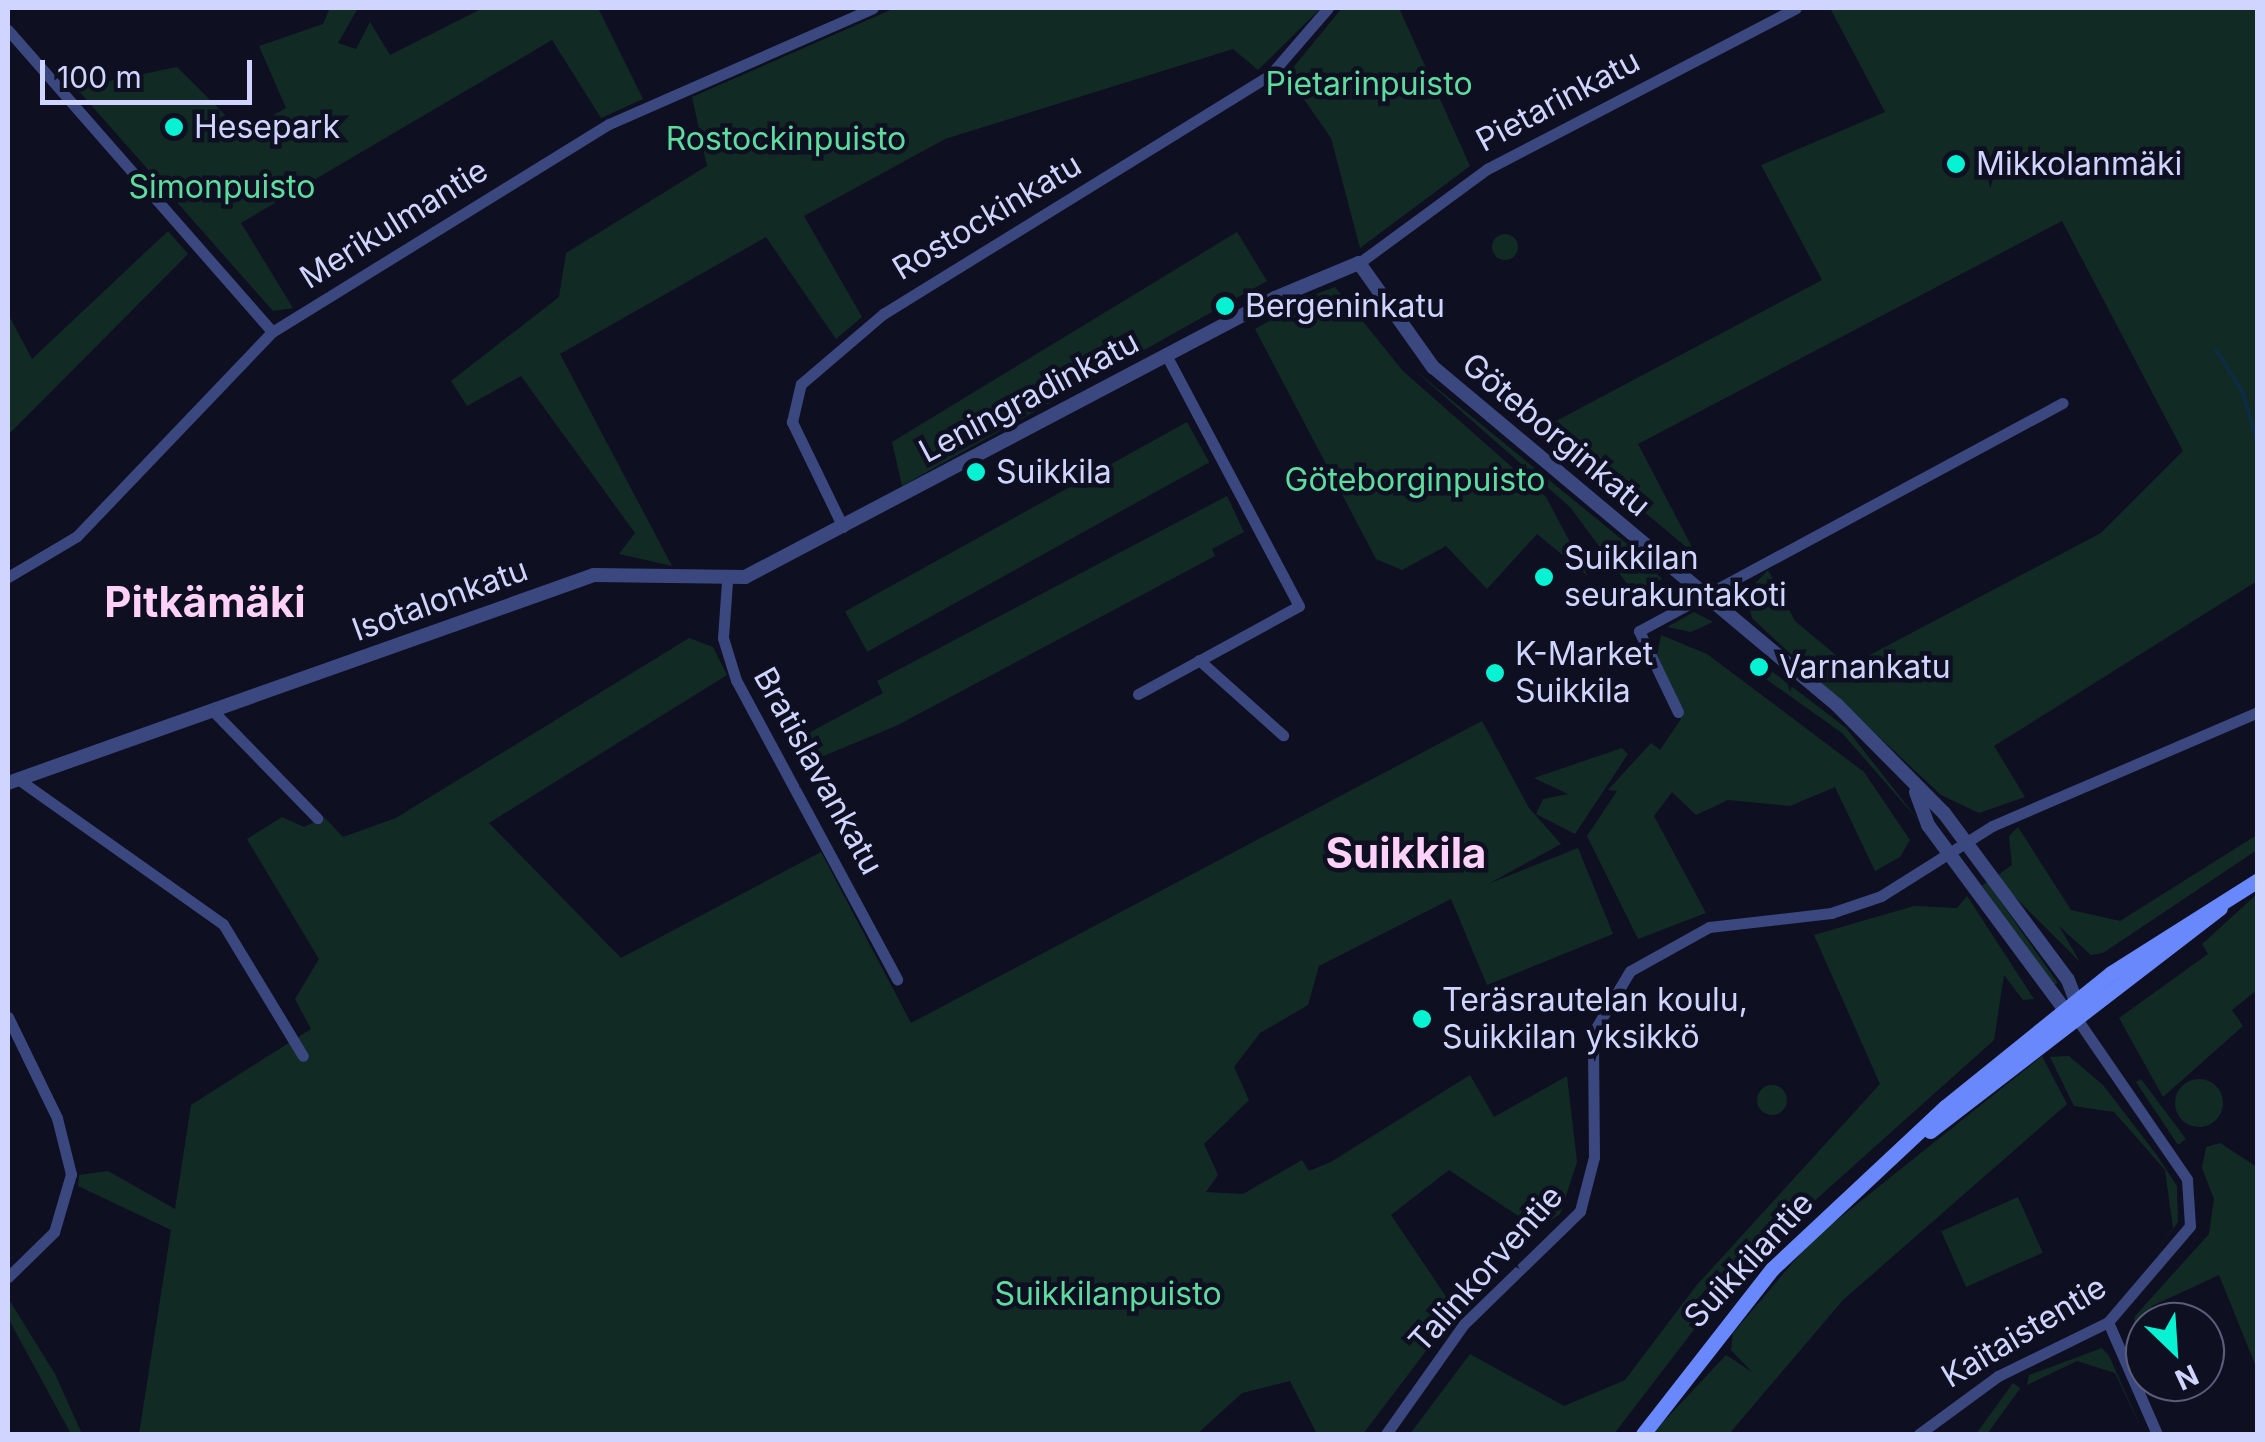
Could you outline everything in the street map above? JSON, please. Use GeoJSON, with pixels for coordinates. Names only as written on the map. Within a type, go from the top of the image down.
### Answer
{"type":"FeatureCollection","features":[{"type":"Feature","properties":{"kind":"main road","name":"Suikkilantie"},"geometry":{"type":"LineString","coordinates":[[1642,1434],[1772,1269],[1913,1140],[2079,998],[2258,880]]}},
{"type":"Feature","properties":{"kind":"main road","name":"Suikkilantie"},"geometry":{"type":"LineString","coordinates":[[1913,1140],[2079,1022],[2229,899]]}},
{"type":"Feature","properties":{"kind":"street","name":"Merikulmantie"},"geometry":{"type":"LineString","coordinates":[[8,577],[77,536],[272,332],[609,124],[873,8]]}},
{"type":"Feature","properties":{"kind":"street","name":"Rostockinkatu"},"geometry":{"type":"LineString","coordinates":[[843,527],[792,422],[801,384],[882,314],[1272,74],[1328,8]]}},
{"type":"Feature","properties":{"kind":"street","name":"Pietarinkatu"},"geometry":{"type":"LineString","coordinates":[[1359,263],[1487,170],[1790,9]]}},
{"type":"Feature","properties":{"kind":"street"},"geometry":{"type":"LineString","coordinates":[[8,30],[272,332]]}},
{"type":"Feature","properties":{"kind":"street","name":"Leningradinkatu"},"geometry":{"type":"LineString","coordinates":[[727,582],[843,527],[1166,355],[1359,263]]}},
{"type":"Feature","properties":{"kind":"street","name":"Göteborginkatu"},"geometry":{"type":"LineString","coordinates":[[1359,263],[1432,367],[1837,705],[1916,792],[1968,841],[2079,998]]}},
{"type":"Feature","properties":{"kind":"street"},"geometry":{"type":"LineString","coordinates":[[1138,694],[1298,606],[1166,355]]}},
{"type":"Feature","properties":{"kind":"street"},"geometry":{"type":"LineString","coordinates":[[1678,712],[1639,632],[1703,593],[2063,403]]}},
{"type":"Feature","properties":{"kind":"street","name":"Isotalonkatu"},"geometry":{"type":"LineString","coordinates":[[13,781],[604,572],[727,582]]}},
{"type":"Feature","properties":{"kind":"street","name":"Bratislavankatu"},"geometry":{"type":"LineString","coordinates":[[727,582],[723,638],[736,680],[897,978]]}},
{"type":"Feature","properties":{"kind":"street"},"geometry":{"type":"LineString","coordinates":[[1200,660],[1216,684],[1283,735]]}},
{"type":"Feature","properties":{"kind":"street"},"geometry":{"type":"LineString","coordinates":[[212,710],[317,818]]}},
{"type":"Feature","properties":{"kind":"street","name":"Talinkorventie"},"geometry":{"type":"LineString","coordinates":[[1386,1434],[1464,1324],[1580,1211],[1594,1157],[1592,1033],[1630,971],[1710,927],[1856,906],[1968,841],[2258,712]]}},
{"type":"Feature","properties":{"kind":"street"},"geometry":{"type":"LineString","coordinates":[[13,781],[223,924],[303,1056]]}},
{"type":"Feature","properties":{"kind":"street","name":"Göteborginkatu"},"geometry":{"type":"LineString","coordinates":[[1916,792],[1948,854],[2061,1012],[2079,1022]]}},
{"type":"Feature","properties":{"kind":"street"},"geometry":{"type":"LineString","coordinates":[[2079,998],[2079,1022]]}},
{"type":"Feature","properties":{"kind":"street"},"geometry":{"type":"LineString","coordinates":[[8,1017],[57,1118],[70,1174],[54,1232],[8,1277]]}},
{"type":"Feature","properties":{"kind":"street","name":"Kaitaistentie"},"geometry":{"type":"LineString","coordinates":[[1919,1434],[1998,1376],[2108,1322],[2179,1246],[2194,1202],[2174,1156],[2079,1022]]}},
{"type":"Feature","properties":{"kind":"street"},"geometry":{"type":"LineString","coordinates":[[2108,1322],[2156,1434]]}},
{"type":"Feature","properties":{"kind":"green space","name":"Simonpuisto"},"geometry":{"type":"Polygon","coordinates":[[[330,8],[358,8],[338,43],[356,49],[370,22],[390,55],[483,8],[598,8],[643,99],[601,118],[552,40],[241,223],[293,308],[273,311],[76,88],[177,67],[242,132],[286,108],[259,46],[323,24],[330,8]]]}},
{"type":"Feature","properties":{"kind":"green space","name":"Rostockinpuisto"},"geometry":{"type":"Polygon","coordinates":[[[895,8],[1321,8],[1258,70],[1233,49],[945,139],[804,216],[862,317],[836,339],[766,237],[560,354],[672,566],[619,554],[635,533],[521,376],[467,406],[451,381],[559,297],[566,253],[707,166],[692,97],[895,8]]]}},
{"type":"Feature","properties":{"kind":"green space","name":"Pietarinpuisto"},"geometry":{"type":"Polygon","coordinates":[[[1342,8],[1399,8],[1470,166],[1360,248],[1331,138],[1287,75],[1342,8]]]}},
{"type":"Feature","properties":{"kind":"green space"},"geometry":{"type":"Polygon","coordinates":[[[1830,8],[2257,8],[2257,581],[1994,746],[2025,797],[1979,813],[1941,795],[1752,618],[1745,594],[1768,570],[1795,621],[1849,666],[2101,533],[2183,451],[2062,221],[1638,444],[1696,555],[1543,428],[1822,280],[1761,165],[1885,112],[1830,8]]]}},
{"type":"Feature","properties":{"kind":"green space"},"geometry":{"type":"Polygon","coordinates":[[[168,231],[188,254],[8,435],[8,314],[32,359],[168,231]]]}},
{"type":"Feature","properties":{"kind":"green space"},"geometry":{"type":"Polygon","coordinates":[[[1237,232],[1267,281],[902,486],[892,442],[1237,232]]]}},
{"type":"Feature","properties":{"kind":"green space"},"geometry":{"type":"Polygon","coordinates":[[[1505,234],[1514,238],[1518,247],[1514,256],[1505,260],[1496,256],[1492,247],[1496,238],[1505,234]]]}},
{"type":"Feature","properties":{"kind":"green space","name":"Göteborginpuisto"},"geometry":{"type":"Polygon","coordinates":[[[1335,287],[1403,371],[1546,497],[1588,576],[1537,534],[1487,589],[1446,546],[1402,570],[1376,559],[1255,329],[1280,315],[1266,313],[1335,287]]]}},
{"type":"Feature","properties":{"kind":"green space"},"geometry":{"type":"Polygon","coordinates":[[[1411,367],[1631,547],[1662,579],[1634,593],[1570,507],[1411,367]]]}},
{"type":"Feature","properties":{"kind":"green space"},"geometry":{"type":"Polygon","coordinates":[[[1187,422],[1209,462],[867,652],[845,612],[1187,422]]]}},
{"type":"Feature","properties":{"kind":"green space"},"geometry":{"type":"Polygon","coordinates":[[[1227,496],[1244,532],[1212,549],[1215,556],[896,726],[804,764],[794,741],[883,693],[877,681],[1227,496]]]}},
{"type":"Feature","properties":{"kind":"green space"},"geometry":{"type":"Polygon","coordinates":[[[1694,612],[1713,622],[1691,632],[1667,627],[1694,612]]]}},
{"type":"Feature","properties":{"kind":"green space"},"geometry":{"type":"Polygon","coordinates":[[[1661,635],[1707,654],[1864,772],[1910,840],[1900,857],[1875,871],[1835,787],[1790,806],[1728,800],[1696,815],[1672,792],[1654,816],[1706,913],[1638,939],[1587,836],[1617,791],[1608,790],[1651,743],[1660,750],[1681,719],[1657,655],[1661,635]]]}},
{"type":"Feature","properties":{"kind":"green space","name":"Suikkilanpuisto"},"geometry":{"type":"Polygon","coordinates":[[[689,638],[713,647],[727,675],[489,823],[621,958],[821,852],[911,1023],[1482,721],[1529,808],[1561,844],[1488,884],[1578,848],[1613,934],[1487,985],[1451,899],[1319,966],[1308,1005],[1260,1033],[1234,1067],[1249,1100],[1204,1144],[1218,1175],[1206,1192],[1243,1194],[1302,1160],[1309,1171],[1331,1162],[1470,1075],[1494,1117],[1567,1076],[1577,1162],[1560,1214],[1538,1229],[1449,1170],[1391,1215],[1449,1301],[1448,1322],[1363,1434],[1317,1434],[1290,1381],[1242,1393],[1197,1434],[139,1434],[171,1230],[78,1186],[79,1175],[108,1171],[175,1209],[191,1105],[311,1029],[295,999],[319,959],[247,839],[282,817],[304,827],[324,817],[343,837],[396,818],[689,638]]]}},
{"type":"Feature","properties":{"kind":"green space"},"geometry":{"type":"Polygon","coordinates":[[[1765,666],[1846,728],[1919,821],[1842,733],[1759,674],[1765,666]]]}},
{"type":"Feature","properties":{"kind":"green space"},"geometry":{"type":"Polygon","coordinates":[[[1622,748],[1628,754],[1575,834],[1536,814],[1543,799],[1568,794],[1534,778],[1622,748]]]}},
{"type":"Feature","properties":{"kind":"green space"},"geometry":{"type":"Polygon","coordinates":[[[2018,827],[2071,910],[2120,921],[2257,835],[2257,850],[2103,953],[2091,955],[2059,926],[2080,962],[1995,877],[2012,865],[2009,836],[2018,827]]]}},
{"type":"Feature","properties":{"kind":"green space"},"geometry":{"type":"Polygon","coordinates":[[[1987,882],[2058,983],[2053,986],[1982,885],[1987,882]]]}},
{"type":"Feature","properties":{"kind":"green space"},"geometry":{"type":"Polygon","coordinates":[[[2257,894],[2257,990],[2232,1010],[2243,1026],[2163,1097],[2119,1018],[2208,954],[2202,944],[2257,894]]]}},
{"type":"Feature","properties":{"kind":"green space"},"geometry":{"type":"Polygon","coordinates":[[[1967,896],[2034,999],[2023,1000],[2004,975],[1994,1040],[1745,1263],[1614,1434],[1410,1434],[1470,1354],[1564,1406],[1625,1380],[1696,1286],[1880,1084],[1814,935],[1914,906],[1957,908],[1967,896]]]}},
{"type":"Feature","properties":{"kind":"green space"},"geometry":{"type":"Polygon","coordinates":[[[2042,1056],[2067,1104],[1843,1300],[1729,1434],[1652,1434],[1726,1355],[1752,1372],[1731,1350],[1733,1333],[1812,1240],[2042,1056]]]}},
{"type":"Feature","properties":{"kind":"green space"},"geometry":{"type":"Polygon","coordinates":[[[2069,1056],[2103,1085],[2177,1186],[2178,1222],[2152,1258],[2173,1228],[2165,1170],[2114,1112],[2074,1106],[2050,1057],[2069,1056]]]}},
{"type":"Feature","properties":{"kind":"green space"},"geometry":{"type":"Polygon","coordinates":[[[2141,1079],[2186,1139],[2178,1145],[2136,1082],[2141,1079]]]}},
{"type":"Feature","properties":{"kind":"green space"},"geometry":{"type":"Polygon","coordinates":[[[2199,1079],[2216,1086],[2223,1103],[2216,1120],[2199,1127],[2182,1120],[2175,1103],[2182,1086],[2199,1079]]]}},
{"type":"Feature","properties":{"kind":"green space"},"geometry":{"type":"Polygon","coordinates":[[[1772,1085],[1786,1094],[1787,1100],[1778,1114],[1772,1115],[1758,1106],[1757,1100],[1766,1086],[1772,1085]]]}},
{"type":"Feature","properties":{"kind":"green space"},"geometry":{"type":"Polygon","coordinates":[[[2220,1143],[2257,1167],[2257,1369],[2219,1275],[2161,1302],[2148,1302],[2209,1234],[2214,1199],[2202,1168],[2206,1147],[2220,1143]]]}},
{"type":"Feature","properties":{"kind":"green space"},"geometry":{"type":"Polygon","coordinates":[[[2018,1197],[2043,1253],[1966,1287],[1941,1231],[2018,1197]]]}},
{"type":"Feature","properties":{"kind":"green space"},"geometry":{"type":"Polygon","coordinates":[[[8,1298],[55,1374],[82,1434],[71,1434],[8,1318],[8,1298]]]}},
{"type":"Feature","properties":{"kind":"green space"},"geometry":{"type":"Polygon","coordinates":[[[2102,1348],[2109,1356],[2125,1394],[2115,1373],[2077,1361],[2027,1385],[2029,1375],[2102,1348]]]}},
{"type":"Feature","properties":{"kind":"green space"},"geometry":{"type":"Polygon","coordinates":[[[2013,1383],[2020,1388],[1987,1434],[1976,1434],[2013,1383]]]}},
{"type":"Feature","properties":{"kind":"waterway"},"geometry":{"type":"LineString","coordinates":[[2216,350],[2242,391],[2258,443]]}},
{"type":"Feature","properties":{"kind":"place","name":"Hesepark"},"geometry":{"type":"Point","coordinates":[174,127]}},
{"type":"Feature","properties":{"kind":"place","name":"Mikkolanmäki"},"geometry":{"type":"Point","coordinates":[1956,164]}},
{"type":"Feature","properties":{"kind":"place","name":"Bergeninkatu"},"geometry":{"type":"Point","coordinates":[1225,306]}},
{"type":"Feature","properties":{"kind":"place","name":"Suikkila"},"geometry":{"type":"Point","coordinates":[976,472]}},
{"type":"Feature","properties":{"kind":"place","name":"Suikkilan seurakuntakoti"},"geometry":{"type":"Point","coordinates":[1544,577]}},
{"type":"Feature","properties":{"kind":"place","name":"Varnankatu"},"geometry":{"type":"Point","coordinates":[1759,667]}},
{"type":"Feature","properties":{"kind":"place","name":"K-Market Suikkila"},"geometry":{"type":"Point","coordinates":[1495,673]}},
{"type":"Feature","properties":{"kind":"place","name":"Teräsrautelan koulu, Suikkilan yksikkö"},"geometry":{"type":"Point","coordinates":[1422,1019]}},
{"type":"Feature","properties":{"kind":"district","name":"Pitkämäki"},"geometry":{"type":"Point","coordinates":[205,602]}},
{"type":"Feature","properties":{"kind":"district","name":"Suikkila"},"geometry":{"type":"Point","coordinates":[1406,853]}}]}
